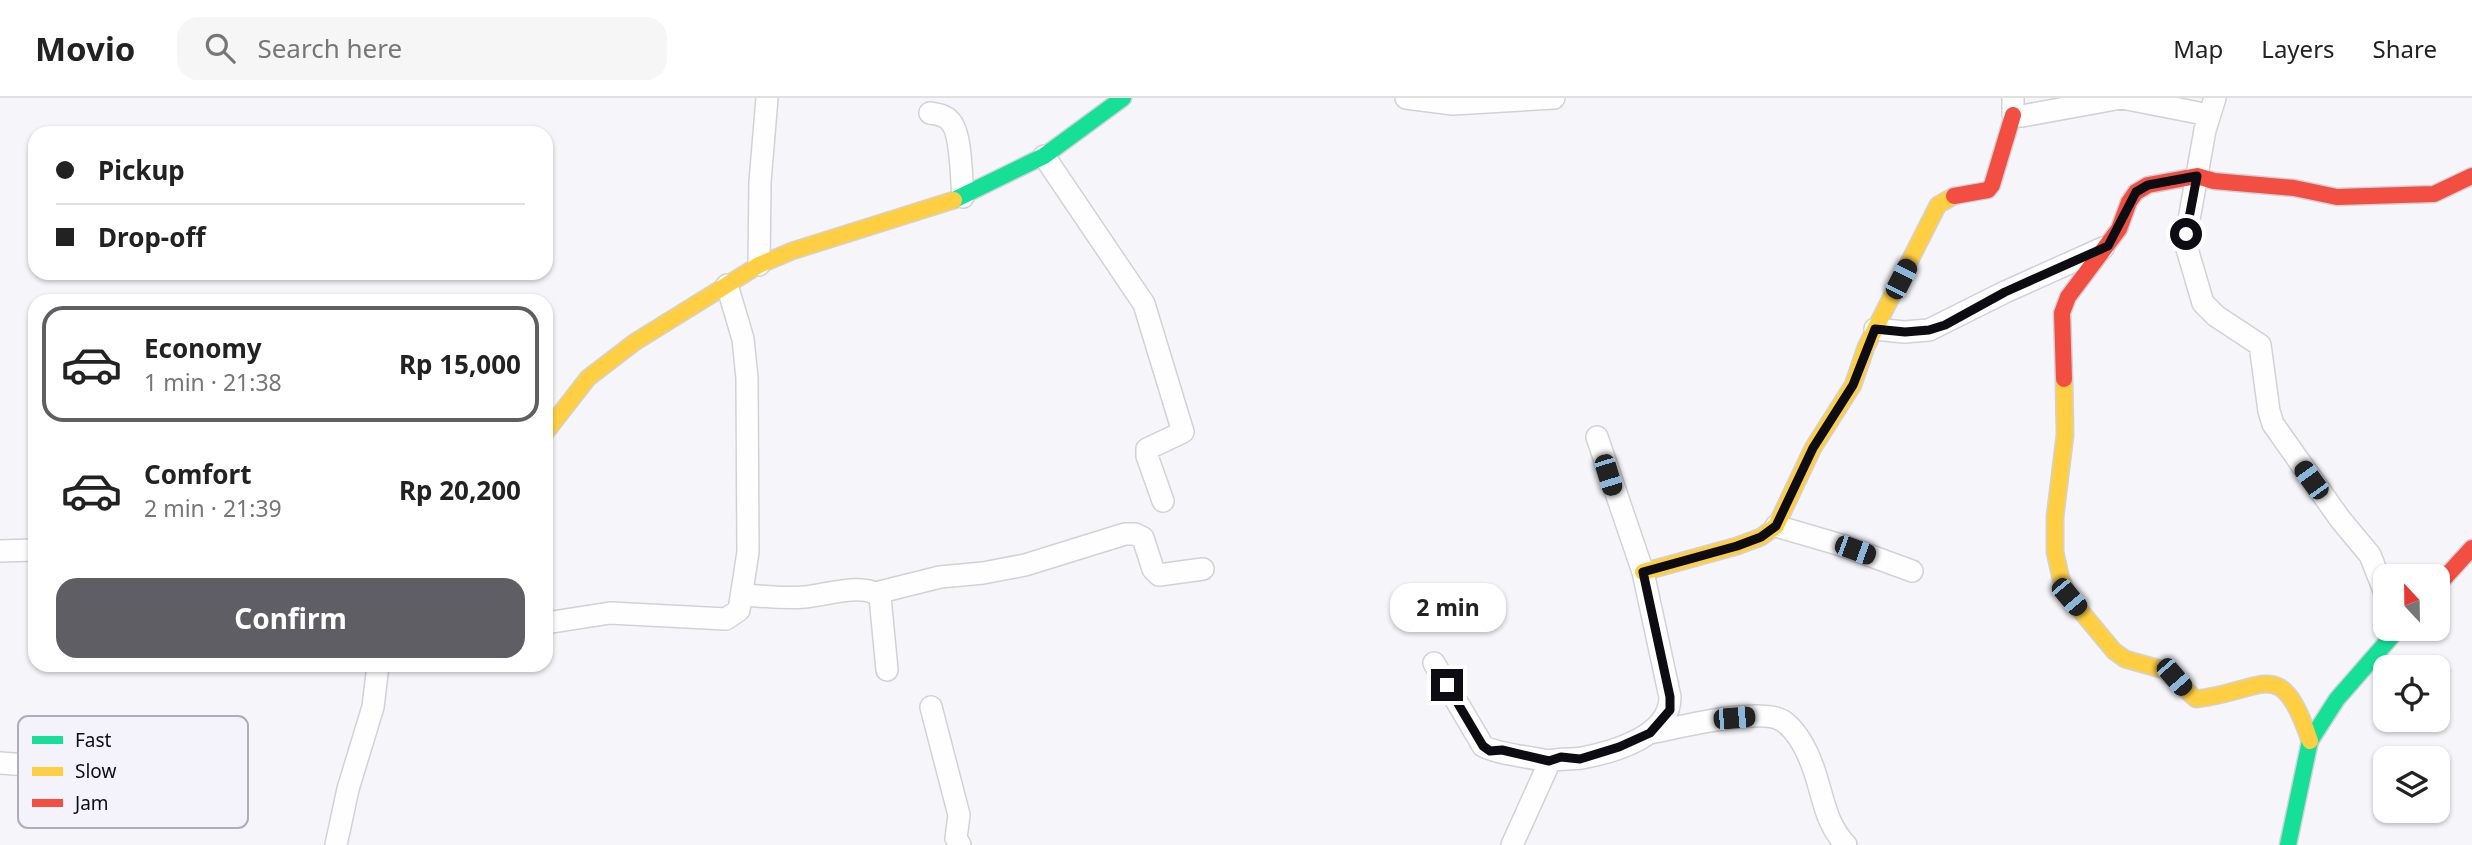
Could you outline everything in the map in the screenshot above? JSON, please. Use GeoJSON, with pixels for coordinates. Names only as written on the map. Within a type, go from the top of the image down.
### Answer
{"type":"FeatureCollection","features":[{"type":"Feature","properties":{"kind":"street"},"geometry":{"type":"LineString","coordinates":[[759,265],[760,182],[767,98]]}},
{"type":"Feature","properties":{"kind":"street"},"geometry":{"type":"LineString","coordinates":[[553,423],[588,377],[635,342],[759,265],[792,251],[963,197],[1044,156],[1123,98]]}},
{"type":"Feature","properties":{"kind":"street"},"geometry":{"type":"LineString","coordinates":[[1406,98],[1452,101],[1555,98]]}},
{"type":"Feature","properties":{"kind":"street"},"geometry":{"type":"LineString","coordinates":[[1643,572],[1737,546],[1761,537],[1776,526],[1813,448],[1853,385],[1875,329],[1938,205],[1945,199],[1987,190],[1992,185],[2013,106],[2045,113],[2122,98],[2212,106],[2185,242],[2203,303],[2216,316],[2260,345],[2273,424],[2340,519],[2370,555],[2374,564]]}},
{"type":"Feature","properties":{"kind":"street"},"geometry":{"type":"LineString","coordinates":[[930,113],[941,114],[951,121],[956,133],[963,197]]}},
{"type":"Feature","properties":{"kind":"street"},"geometry":{"type":"LineString","coordinates":[[1044,156],[1144,304],[1183,432],[1147,449],[1163,501]]}},
{"type":"Feature","properties":{"kind":"street"},"geometry":{"type":"LineString","coordinates":[[2310,741],[2297,704],[2285,688],[2266,681],[2196,699],[2164,670],[2125,659],[2114,651],[2069,597],[2061,579],[2055,552],[2065,435],[2062,313],[2068,297],[2108,246],[2136,192],[2148,185],[2197,176],[2214,181],[2294,188],[2337,197],[2434,194],[2472,176]]}},
{"type":"Feature","properties":{"kind":"street"},"geometry":{"type":"LineString","coordinates":[[1875,329],[1905,332],[1929,330],[1945,325],[2005,292],[2108,246]]}},
{"type":"Feature","properties":{"kind":"street"},"geometry":{"type":"LineString","coordinates":[[553,622],[610,613],[726,619],[739,610],[748,552],[747,378],[743,339],[727,285]]}},
{"type":"Feature","properties":{"kind":"street"},"geometry":{"type":"LineString","coordinates":[[1597,437],[1643,572],[1670,697],[1670,710],[1650,733]]}},
{"type":"Feature","properties":{"kind":"street"},"geometry":{"type":"LineString","coordinates":[[1776,526],[1841,545],[1912,571]]}},
{"type":"Feature","properties":{"kind":"street"},"geometry":{"type":"LineString","coordinates":[[742,595],[806,597],[861,590],[876,593],[940,577],[983,573],[1024,565],[1125,534],[1135,534],[1143,538],[1153,569],[1159,575],[1203,569]]}},
{"type":"Feature","properties":{"kind":"street"},"geometry":{"type":"LineString","coordinates":[[2450,572],[2472,548]]}},
{"type":"Feature","properties":{"kind":"street"},"geometry":{"type":"LineString","coordinates":[[0,550],[28,550]]}},
{"type":"Feature","properties":{"kind":"street"},"geometry":{"type":"LineString","coordinates":[[876,593],[880,597],[887,670]]}},
{"type":"Feature","properties":{"kind":"street"},"geometry":{"type":"LineString","coordinates":[[2288,845],[2310,741],[2337,699],[2388,641]]}},
{"type":"Feature","properties":{"kind":"street"},"geometry":{"type":"LineString","coordinates":[[1434,663],[1483,746],[1490,751],[1502,750],[1549,761],[1561,757],[1580,759],[1650,733],[1717,720],[1762,717],[1782,720],[1804,745],[1826,816],[1846,845]]}},
{"type":"Feature","properties":{"kind":"street"},"geometry":{"type":"LineString","coordinates":[[336,845],[348,789],[373,707],[377,672]]}},
{"type":"Feature","properties":{"kind":"street"},"geometry":{"type":"LineString","coordinates":[[931,707],[959,815],[956,838],[960,845]]}},
{"type":"Feature","properties":{"kind":"street"},"geometry":{"type":"LineString","coordinates":[[1513,845],[1549,761]]}},
{"type":"Feature","properties":{"kind":"street"},"geometry":{"type":"LineString","coordinates":[[0,764],[18,765]]}},
{"type":"Feature","properties":{"kind":"traffic: fast"},"geometry":{"type":"LineString","coordinates":[[954,200],[1044,156],[1123,98]]}},
{"type":"Feature","properties":{"kind":"traffic: fast"},"geometry":{"type":"LineString","coordinates":[[2288,845],[2310,741],[2337,699],[2388,641]]}},
{"type":"Feature","properties":{"kind":"traffic: slow"},"geometry":{"type":"LineString","coordinates":[[1643,572],[1737,546],[1761,537],[1776,526],[1813,448],[1853,385],[1866,347],[1938,205],[1954,196]]}},
{"type":"Feature","properties":{"kind":"traffic: slow"},"geometry":{"type":"LineString","coordinates":[[553,423],[588,378],[635,342],[759,265],[792,251],[954,200]]}},
{"type":"Feature","properties":{"kind":"traffic: slow"},"geometry":{"type":"LineString","coordinates":[[2064,379],[2065,435],[2055,517],[2055,552],[2061,579],[2069,597],[2114,651],[2125,659],[2164,670],[2196,699],[2267,684],[2279,687],[2289,696],[2299,713],[2310,741]]}},
{"type":"Feature","properties":{"kind":"traffic: jam"},"geometry":{"type":"LineString","coordinates":[[1954,196],[1988,190],[1992,185],[2013,115]]}},
{"type":"Feature","properties":{"kind":"traffic: jam"},"geometry":{"type":"LineString","coordinates":[[2064,379],[2062,313],[2068,297],[2119,229],[2129,202],[2136,192],[2148,185],[2197,176],[2214,181],[2294,188],[2337,197],[2434,194],[2472,176]]}},
{"type":"Feature","properties":{"kind":"traffic: jam"},"geometry":{"type":"LineString","coordinates":[[2450,572],[2472,548]]}},
{"type":"Feature","properties":{"kind":"route"},"geometry":{"type":"LineString","coordinates":[[1447,685],[1473,731],[1490,751],[1502,750],[1549,761],[1561,757],[1580,759],[1619,747],[1650,733],[1670,710],[1670,697],[1643,572],[1737,546],[1761,537],[1776,526],[1813,448],[1853,385],[1875,329],[1905,332],[1929,330],[1945,325],[2005,292],[2108,246],[2136,192],[2148,185],[2197,176],[2186,234]]}}]}
